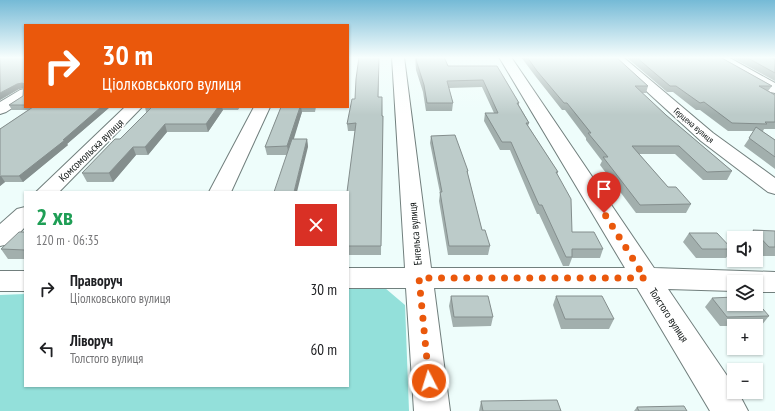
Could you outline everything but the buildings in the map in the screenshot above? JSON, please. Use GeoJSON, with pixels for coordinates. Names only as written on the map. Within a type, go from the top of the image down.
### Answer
{"type":"FeatureCollection","features":[{"type":"Feature","properties":{"kind":"street","name":"Енгельса вулиця"},"geometry":{"type":"LineString","coordinates":[[400,76],[432,411]]}},
{"type":"Feature","properties":{"kind":"street","name":"Толстого вулиця"},"geometry":{"type":"LineString","coordinates":[[517,76],[730,411]]}},
{"type":"Feature","properties":{"kind":"street","name":"Герцена вулиця"},"geometry":{"type":"LineString","coordinates":[[637,76],[707,137],[775,188]]}},
{"type":"Feature","properties":{"kind":"street"},"geometry":{"type":"LineString","coordinates":[[753,76],[775,89]]}},
{"type":"Feature","properties":{"kind":"street"},"geometry":{"type":"LineString","coordinates":[[0,109],[24,94]]}},
{"type":"Feature","properties":{"kind":"street","name":"Комсомольска вулиця"},"geometry":{"type":"LineString","coordinates":[[48,191],[133,108]]}},
{"type":"Feature","properties":{"kind":"street"},"geometry":{"type":"LineString","coordinates":[[220,191],[262,108]]}},
{"type":"Feature","properties":{"kind":"street"},"geometry":{"type":"LineString","coordinates":[[0,238],[24,215]]}},
{"type":"Feature","properties":{"kind":"street"},"geometry":{"type":"LineString","coordinates":[[349,278],[645,278],[775,282]]}},
{"type":"Feature","properties":{"kind":"street"},"geometry":{"type":"LineString","coordinates":[[0,281],[24,281]]}},
{"type":"Feature","properties":{"kind":"shaded area"},"geometry":{"type":"Polygon","coordinates":[[[385,288],[405,305],[409,411],[0,411],[0,295],[24,294],[24,387],[349,387],[349,289],[385,288]]]}},
{"type":"Feature","properties":{"kind":"route"},"geometry":{"type":"LineString","coordinates":[[429,381],[419,278],[645,278],[604,213]]}}]}
